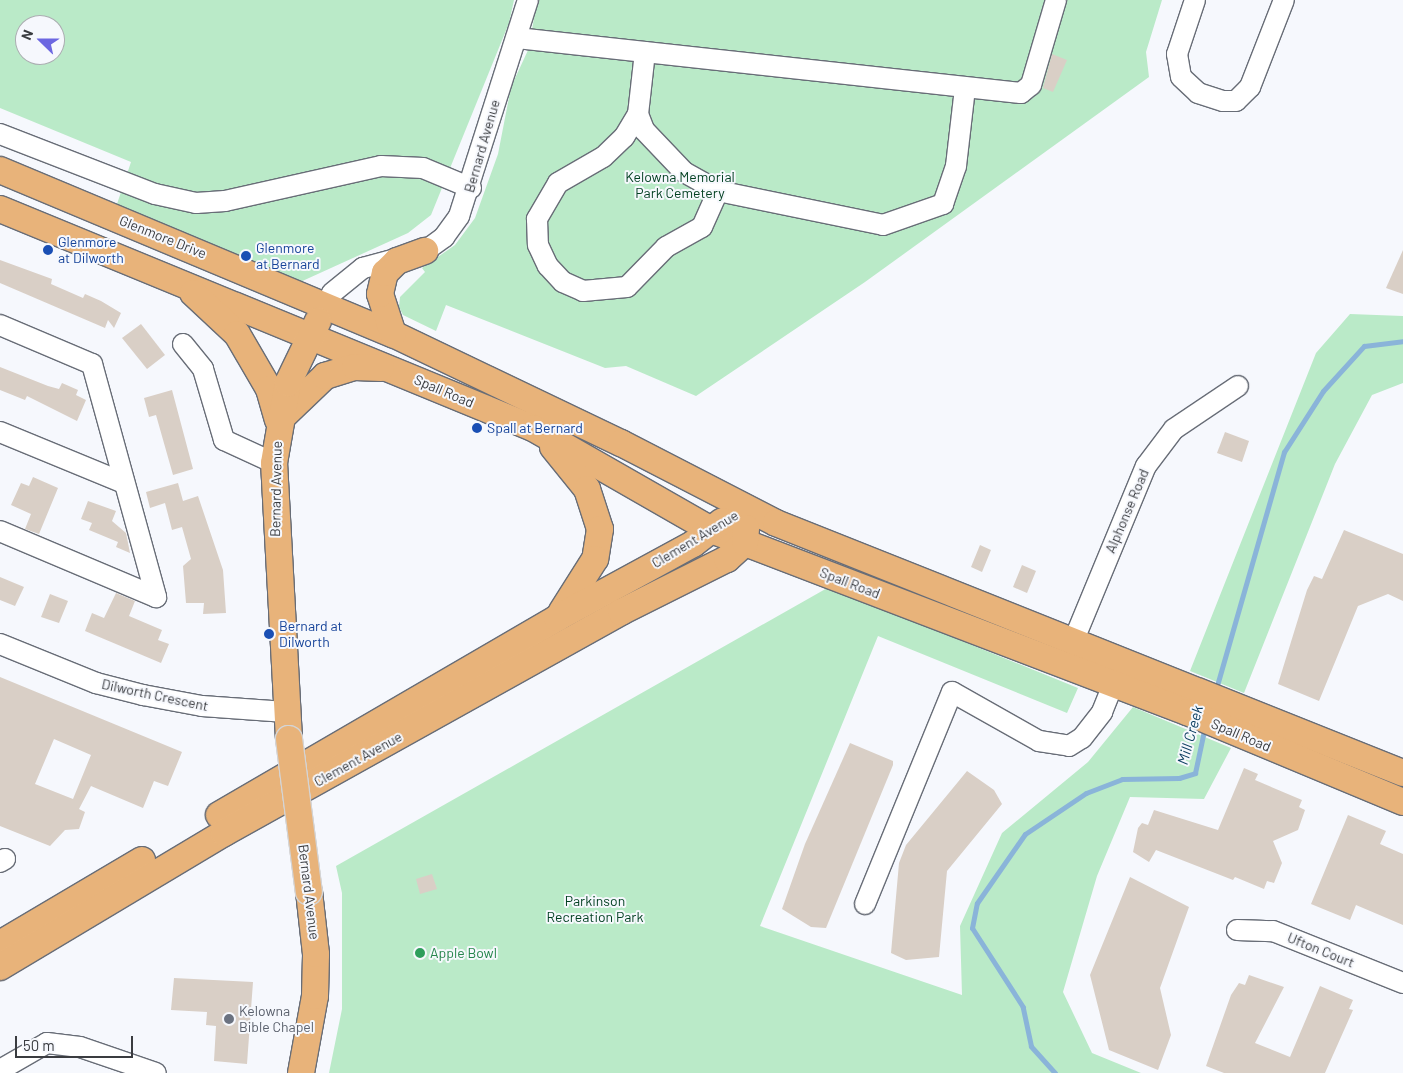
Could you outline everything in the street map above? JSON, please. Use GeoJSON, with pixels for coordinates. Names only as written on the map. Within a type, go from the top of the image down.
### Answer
{"type":"FeatureCollection","features":[{"type":"Feature","properties":{"kind":"main road","name":"Glenmore Drive"},"geometry":{"type":"LineString","coordinates":[[0,170],[326,305]]}},
{"type":"Feature","properties":{"kind":"main road"},"geometry":{"type":"LineString","coordinates":[[0,209],[310,335]]}},
{"type":"Feature","properties":{"kind":"main road"},"geometry":{"type":"LineString","coordinates":[[393,334],[380,294],[385,274],[397,261],[425,251]]}},
{"type":"Feature","properties":{"kind":"main road"},"geometry":{"type":"LineString","coordinates":[[183,283],[326,305]]}},
{"type":"Feature","properties":{"kind":"main road"},"geometry":{"type":"LineString","coordinates":[[183,283],[237,334],[270,389],[278,420],[325,376],[355,367],[390,369]]}},
{"type":"Feature","properties":{"kind":"main road","name":"Spall Road"},"geometry":{"type":"LineString","coordinates":[[326,305],[393,334],[747,508],[1072,642],[1194,702],[1232,731],[1403,802]]}},
{"type":"Feature","properties":{"kind":"main road","name":"Bernard Avenue"},"geometry":{"type":"LineString","coordinates":[[301,1073],[315,996],[316,954],[286,712],[274,463],[278,420],[288,383],[326,305]]}},
{"type":"Feature","properties":{"kind":"main road","name":"Spall Road"},"geometry":{"type":"LineString","coordinates":[[310,335],[533,428],[709,528],[745,543],[1113,685],[1194,702],[1236,706],[1403,773]]}},
{"type":"Feature","properties":{"kind":"main road"},"geometry":{"type":"LineString","coordinates":[[533,428],[587,489],[600,529],[595,559],[582,585],[557,618]]}},
{"type":"Feature","properties":{"kind":"main road","name":"Clement Avenue"},"geometry":{"type":"LineString","coordinates":[[0,944],[557,618],[693,544],[709,528],[747,508]]}},
{"type":"Feature","properties":{"kind":"main road","name":"Clement Avenue"},"geometry":{"type":"LineString","coordinates":[[0,967],[224,833],[621,612],[727,559],[745,543],[747,508]]}},
{"type":"Feature","properties":{"kind":"street","name":"Bernard Avenue"},"geometry":{"type":"LineString","coordinates":[[326,305],[332,293],[364,268],[425,251],[444,237],[471,188],[500,83],[517,38],[528,0]]}},
{"type":"Feature","properties":{"kind":"street"},"geometry":{"type":"LineString","coordinates":[[517,38],[1021,93],[1031,85],[1056,0]]}},
{"type":"Feature","properties":{"kind":"street"},"geometry":{"type":"LineString","coordinates":[[1196,0],[1177,54],[1181,77],[1198,93],[1223,101],[1236,101],[1250,88],[1284,0]]}},
{"type":"Feature","properties":{"kind":"street"},"geometry":{"type":"LineString","coordinates":[[645,52],[638,114],[624,137],[603,157],[565,176],[544,203],[537,219],[538,245],[548,266],[563,282],[583,291],[627,287],[666,247],[702,227],[718,191]]}},
{"type":"Feature","properties":{"kind":"street"},"geometry":{"type":"LineString","coordinates":[[638,114],[644,130],[684,172],[718,191],[883,225],[918,216],[943,204],[952,186],[966,88]]}},
{"type":"Feature","properties":{"kind":"street"},"geometry":{"type":"LineString","coordinates":[[0,134],[155,194],[196,203],[225,201],[382,166],[423,168],[471,188]]}},
{"type":"Feature","properties":{"kind":"street"},"geometry":{"type":"LineString","coordinates":[[0,325],[92,364],[156,597],[0,531]]}},
{"type":"Feature","properties":{"kind":"street"},"geometry":{"type":"LineString","coordinates":[[183,344],[203,369],[224,440],[274,463]]}},
{"type":"Feature","properties":{"kind":"street","name":"Alphonse Road"},"geometry":{"type":"LineString","coordinates":[[1072,642],[1146,466],[1174,429],[1238,386]]}},
{"type":"Feature","properties":{"kind":"street"},"geometry":{"type":"LineString","coordinates":[[0,432],[124,483]]}},
{"type":"Feature","properties":{"kind":"street","name":"Dilworth Crescent"},"geometry":{"type":"LineString","coordinates":[[0,644],[96,682],[144,695],[202,706],[286,712]]}},
{"type":"Feature","properties":{"kind":"street"},"geometry":{"type":"LineString","coordinates":[[866,904],[952,692],[1039,742],[1068,746],[1082,738],[1102,712],[1113,685]]}},
{"type":"Feature","properties":{"kind":"street","name":"Ufton Court"},"geometry":{"type":"LineString","coordinates":[[1237,930],[1273,931],[1403,983]]}},
{"type":"Feature","properties":{"kind":"street"},"geometry":{"type":"LineString","coordinates":[[0,1070],[46,1043],[80,1047],[156,1073]]}},
{"type":"Feature","properties":{"kind":"green space"},"geometry":{"type":"Polygon","coordinates":[[[0,0],[514,0],[509,23],[431,215],[408,233],[298,283],[121,211],[117,204],[131,162],[0,108],[0,0]]]}},
{"type":"Feature","properties":{"kind":"green space","name":"Kelowna Memorial Park Cemetery"},"geometry":{"type":"Polygon","coordinates":[[[537,0],[1162,0],[1146,52],[1149,77],[865,282],[696,396],[626,366],[605,368],[446,305],[436,331],[403,315],[399,307],[400,297],[425,272],[422,268],[455,245],[475,218],[498,154],[511,87],[529,48],[537,0]]]}},
{"type":"Feature","properties":{"kind":"green space"},"geometry":{"type":"Polygon","coordinates":[[[1350,314],[1403,316],[1403,383],[1372,395],[1335,464],[1244,693],[1190,671],[1316,353],[1350,314]]]}},
{"type":"Feature","properties":{"kind":"green space","name":"Parkinson Recreation Park"},"geometry":{"type":"Polygon","coordinates":[[[829,587],[1078,688],[1067,713],[878,636],[760,926],[962,995],[960,926],[1002,833],[1088,762],[1133,707],[1231,748],[1204,799],[1130,797],[1097,876],[1063,992],[1092,1053],[1141,1073],[329,1073],[342,1009],[342,893],[336,866],[829,587]]]}},
{"type":"Feature","properties":{"kind":"building"},"geometry":{"type":"Polygon","coordinates":[[[1052,54],[1067,60],[1053,92],[1043,88],[1052,54]]]}},
{"type":"Feature","properties":{"kind":"building"},"geometry":{"type":"Polygon","coordinates":[[[1403,250],[1403,294],[1386,288],[1403,250]]]}},
{"type":"Feature","properties":{"kind":"building"},"geometry":{"type":"Polygon","coordinates":[[[0,260],[52,279],[51,284],[83,298],[85,294],[101,301],[121,313],[114,328],[108,320],[105,328],[0,283],[0,260]]]}},
{"type":"Feature","properties":{"kind":"building"},"geometry":{"type":"Polygon","coordinates":[[[141,324],[165,355],[147,369],[122,338],[141,324]]]}},
{"type":"Feature","properties":{"kind":"building"},"geometry":{"type":"Polygon","coordinates":[[[0,367],[48,386],[59,389],[62,383],[78,390],[76,395],[86,400],[77,421],[27,396],[25,400],[0,390],[0,367]]]}},
{"type":"Feature","properties":{"kind":"building"},"geometry":{"type":"Polygon","coordinates":[[[172,390],[193,469],[173,475],[156,415],[149,417],[144,398],[172,390]]]}},
{"type":"Feature","properties":{"kind":"building"},"geometry":{"type":"Polygon","coordinates":[[[1225,432],[1249,441],[1242,462],[1217,453],[1225,432]]]}},
{"type":"Feature","properties":{"kind":"building"},"geometry":{"type":"Polygon","coordinates":[[[33,477],[58,488],[39,534],[25,529],[31,514],[11,505],[21,483],[29,486],[33,477]]]}},
{"type":"Feature","properties":{"kind":"building"},"geometry":{"type":"Polygon","coordinates":[[[178,483],[183,501],[198,496],[223,570],[226,613],[203,614],[204,603],[186,603],[183,566],[191,559],[182,527],[172,530],[165,503],[150,508],[146,492],[178,483]]]}},
{"type":"Feature","properties":{"kind":"building"},"geometry":{"type":"Polygon","coordinates":[[[88,501],[116,511],[112,521],[126,533],[130,553],[116,547],[118,542],[89,530],[92,523],[81,519],[88,501]]]}},
{"type":"Feature","properties":{"kind":"building"},"geometry":{"type":"Polygon","coordinates":[[[1344,530],[1403,554],[1403,601],[1388,594],[1358,606],[1319,701],[1278,684],[1307,590],[1314,576],[1322,579],[1344,530]]]}},
{"type":"Feature","properties":{"kind":"building"},"geometry":{"type":"Polygon","coordinates":[[[980,545],[991,550],[982,572],[971,567],[980,545]]]}},
{"type":"Feature","properties":{"kind":"building"},"geometry":{"type":"Polygon","coordinates":[[[1022,565],[1036,571],[1027,593],[1013,587],[1022,565]]]}},
{"type":"Feature","properties":{"kind":"building"},"geometry":{"type":"Polygon","coordinates":[[[0,577],[24,587],[15,606],[0,600],[0,577]]]}},
{"type":"Feature","properties":{"kind":"building"},"geometry":{"type":"Polygon","coordinates":[[[116,593],[135,601],[129,616],[162,630],[158,640],[169,644],[161,663],[85,631],[92,613],[104,618],[116,593]]]}},
{"type":"Feature","properties":{"kind":"building"},"geometry":{"type":"Polygon","coordinates":[[[50,594],[68,601],[59,623],[41,617],[50,594]]]}},
{"type":"Feature","properties":{"kind":"building"},"geometry":{"type":"Polygon","coordinates":[[[0,677],[182,752],[168,786],[154,781],[143,808],[91,786],[79,809],[85,812],[79,829],[65,830],[50,846],[0,826],[0,677]],[[54,739],[35,784],[73,799],[91,755],[54,739]]]}},
{"type":"Feature","properties":{"kind":"building"},"geometry":{"type":"Polygon","coordinates":[[[850,743],[893,761],[893,765],[826,928],[811,927],[782,909],[805,844],[850,743]]]}},
{"type":"Feature","properties":{"kind":"building"},"geometry":{"type":"Polygon","coordinates":[[[1244,768],[1258,774],[1255,780],[1302,800],[1299,807],[1305,810],[1298,830],[1273,841],[1282,863],[1274,883],[1267,881],[1264,889],[1235,877],[1233,880],[1156,850],[1149,862],[1133,852],[1138,828],[1142,823],[1148,825],[1154,810],[1218,830],[1244,768]]]}},
{"type":"Feature","properties":{"kind":"building"},"geometry":{"type":"Polygon","coordinates":[[[967,771],[994,790],[1002,804],[947,871],[939,957],[906,960],[891,953],[899,863],[906,845],[967,771]]]}},
{"type":"Feature","properties":{"kind":"building"},"geometry":{"type":"Polygon","coordinates":[[[1348,815],[1386,831],[1380,844],[1403,854],[1403,925],[1356,905],[1350,920],[1311,904],[1348,815]]]}},
{"type":"Feature","properties":{"kind":"building"},"geometry":{"type":"Polygon","coordinates":[[[432,874],[437,889],[420,894],[416,879],[432,874]]]}},
{"type":"Feature","properties":{"kind":"building"},"geometry":{"type":"Polygon","coordinates":[[[1130,877],[1189,907],[1160,988],[1171,1035],[1158,1070],[1109,1050],[1090,975],[1130,877]]]}},
{"type":"Feature","properties":{"kind":"building"},"geometry":{"type":"Polygon","coordinates":[[[1249,975],[1284,987],[1255,1043],[1290,1057],[1320,986],[1353,1000],[1349,1009],[1353,1010],[1325,1073],[1224,1073],[1206,1066],[1231,995],[1239,983],[1245,985],[1249,975]]]}},
{"type":"Feature","properties":{"kind":"building","name":"Kelowna Bible Chapel"},"geometry":{"type":"Polygon","coordinates":[[[174,978],[253,982],[247,1064],[214,1061],[216,1026],[206,1025],[207,1012],[171,1010],[174,978]]]}},
{"type":"Feature","properties":{"kind":"waterway","name":"Mill Creek"},"geometry":{"type":"LineString","coordinates":[[1216,689],[1284,452],[1323,391],[1364,346],[1403,341]]}},
{"type":"Feature","properties":{"kind":"waterway","name":"Mill Creek"},"geometry":{"type":"LineString","coordinates":[[1055,1073],[1031,1046],[1023,1007],[972,928],[977,903],[1025,834],[1086,793],[1122,779],[1179,778],[1195,773],[1205,726]]}},
{"type":"Feature","properties":{"kind":"place","name":"Glenmore at Dilworth"},"geometry":{"type":"Point","coordinates":[48,250]}},
{"type":"Feature","properties":{"kind":"place","name":"Glenmore at Bernard"},"geometry":{"type":"Point","coordinates":[246,256]}},
{"type":"Feature","properties":{"kind":"place","name":"Spall at Bernard"},"geometry":{"type":"Point","coordinates":[477,428]}},
{"type":"Feature","properties":{"kind":"place","name":"Bernard at Dilworth"},"geometry":{"type":"Point","coordinates":[269,634]}},
{"type":"Feature","properties":{"kind":"place","name":"Apple Bowl"},"geometry":{"type":"Point","coordinates":[420,953]}},
{"type":"Feature","properties":{"kind":"place","name":"Kelowna Bible Chapel"},"geometry":{"type":"Point","coordinates":[229,1019]}}]}
